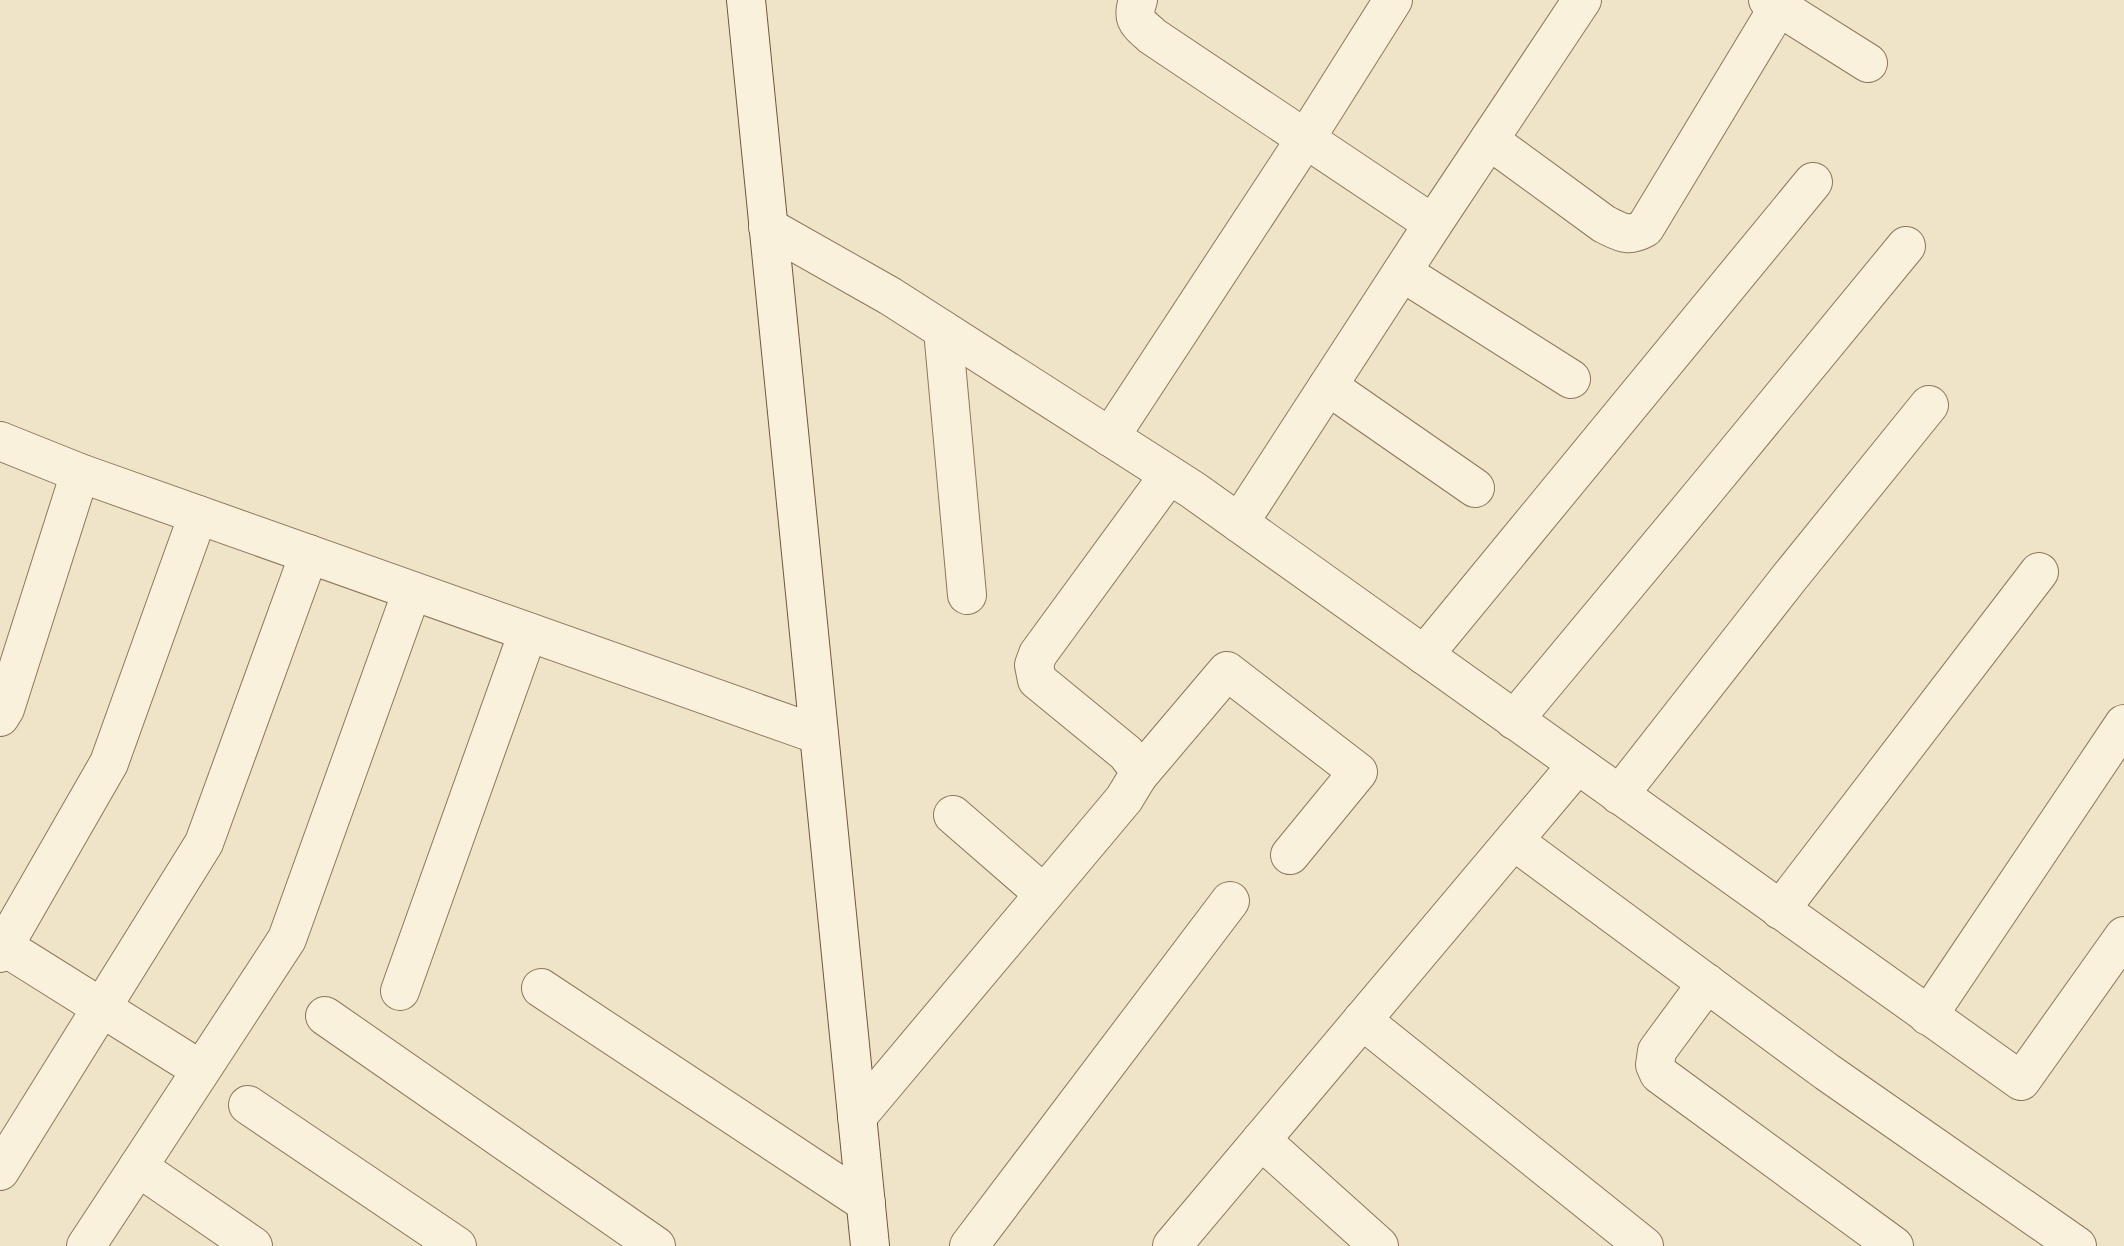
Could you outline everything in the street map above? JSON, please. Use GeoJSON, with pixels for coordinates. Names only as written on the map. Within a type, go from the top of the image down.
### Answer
{"type":"FeatureCollection","features":[{"type":"Feature","properties":{"kind":"street"},"geometry":{"type":"LineString","coordinates":[[746,0],[870,1246]]}},
{"type":"Feature","properties":{"kind":"street"},"geometry":{"type":"LineString","coordinates":[[1138,0],[1135,18],[1152,36],[1433,224]]}},
{"type":"Feature","properties":{"kind":"street"},"geometry":{"type":"LineString","coordinates":[[1239,523],[1582,0]]}},
{"type":"Feature","properties":{"kind":"street"},"geometry":{"type":"LineString","coordinates":[[1489,140],[1604,224],[1623,234],[1635,234],[1645,228],[1773,3],[1868,63]]}},
{"type":"Feature","properties":{"kind":"street"},"geometry":{"type":"LineString","coordinates":[[1110,437],[1306,138],[1378,5]]}},
{"type":"Feature","properties":{"kind":"street"},"geometry":{"type":"LineString","coordinates":[[1424,655],[1813,182]]}},
{"type":"Feature","properties":{"kind":"street"},"geometry":{"type":"LineString","coordinates":[[768,227],[890,296],[1169,475],[2021,1081],[2124,936]]}},
{"type":"Feature","properties":{"kind":"street"},"geometry":{"type":"LineString","coordinates":[[1514,720],[1906,246]]}},
{"type":"Feature","properties":{"kind":"street"},"geometry":{"type":"LineString","coordinates":[[1402,272],[1571,379]]}},
{"type":"Feature","properties":{"kind":"street"},"geometry":{"type":"LineString","coordinates":[[943,330],[967,595]]}},
{"type":"Feature","properties":{"kind":"street"},"geometry":{"type":"LineString","coordinates":[[1328,386],[1475,488]]}},
{"type":"Feature","properties":{"kind":"street"},"geometry":{"type":"LineString","coordinates":[[1619,795],[1789,578],[1930,405]]}},
{"type":"Feature","properties":{"kind":"street"},"geometry":{"type":"LineString","coordinates":[[0,441],[80,473],[819,736]]}},
{"type":"Feature","properties":{"kind":"street"},"geometry":{"type":"LineString","coordinates":[[0,717],[5,709],[80,473]]}},
{"type":"Feature","properties":{"kind":"street"},"geometry":{"type":"LineString","coordinates":[[1138,776],[1136,766],[1126,753],[1037,680],[1034,665],[1038,654],[1169,475]]}},
{"type":"Feature","properties":{"kind":"street"},"geometry":{"type":"LineString","coordinates":[[198,515],[108,764],[1,948],[201,1070]]}},
{"type":"Feature","properties":{"kind":"street"},"geometry":{"type":"LineString","coordinates":[[0,1171],[204,843],[309,554]]}},
{"type":"Feature","properties":{"kind":"street"},"geometry":{"type":"LineString","coordinates":[[1780,909],[2039,572]]}},
{"type":"Feature","properties":{"kind":"street"},"geometry":{"type":"LineString","coordinates":[[86,1246],[287,939],[412,591]]}},
{"type":"Feature","properties":{"kind":"street"},"geometry":{"type":"LineString","coordinates":[[400,991],[528,632]]}},
{"type":"Feature","properties":{"kind":"street"},"geometry":{"type":"LineString","coordinates":[[857,1118],[1124,799],[1138,776],[1227,671],[1358,772],[1290,855]]}},
{"type":"Feature","properties":{"kind":"street"},"geometry":{"type":"LineString","coordinates":[[1928,1016],[2124,724]]}},
{"type":"Feature","properties":{"kind":"street"},"geometry":{"type":"LineString","coordinates":[[1172,1246],[1577,765]]}},
{"type":"Feature","properties":{"kind":"street"},"geometry":{"type":"LineString","coordinates":[[953,816],[1044,894]]}},
{"type":"Feature","properties":{"kind":"street"},"geometry":{"type":"LineString","coordinates":[[1514,841],[1828,1072],[2077,1246]]}},
{"type":"Feature","properties":{"kind":"street"},"geometry":{"type":"LineString","coordinates":[[969,1246],[1230,901]]}},
{"type":"Feature","properties":{"kind":"street"},"geometry":{"type":"LineString","coordinates":[[1707,983],[1657,1051],[1655,1066],[1658,1074],[1894,1246]]}},
{"type":"Feature","properties":{"kind":"street"},"geometry":{"type":"LineString","coordinates":[[541,988],[866,1203]]}},
{"type":"Feature","properties":{"kind":"street"},"geometry":{"type":"LineString","coordinates":[[325,1016],[656,1246]]}},
{"type":"Feature","properties":{"kind":"street"},"geometry":{"type":"LineString","coordinates":[[1362,1020],[1644,1246]]}},
{"type":"Feature","properties":{"kind":"street"},"geometry":{"type":"LineString","coordinates":[[248,1105],[457,1246]]}},
{"type":"Feature","properties":{"kind":"street"},"geometry":{"type":"LineString","coordinates":[[1261,1140],[1379,1246]]}},
{"type":"Feature","properties":{"kind":"street"},"geometry":{"type":"LineString","coordinates":[[138,1167],[253,1246]]}}]}
